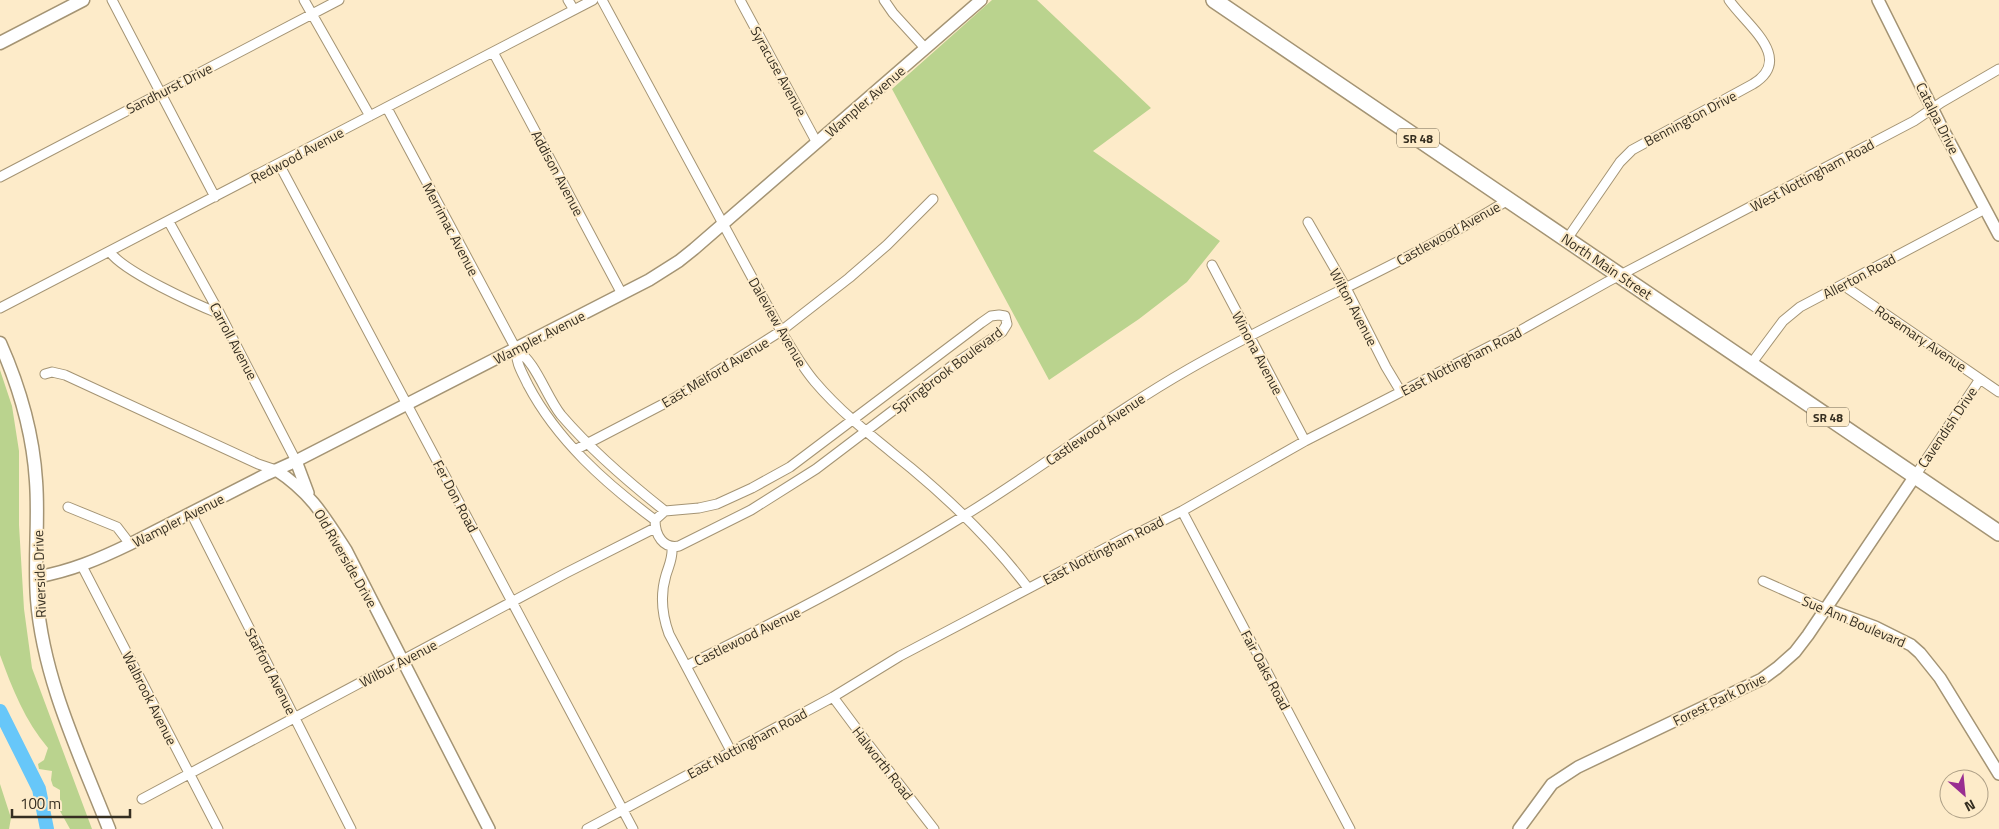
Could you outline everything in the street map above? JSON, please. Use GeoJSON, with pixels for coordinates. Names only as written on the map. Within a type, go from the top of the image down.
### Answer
{"type":"FeatureCollection","features":[{"type":"Feature","properties":{"kind":"main road"},"geometry":{"type":"LineString","coordinates":[[0,43],[83,0]]}},
{"type":"Feature","properties":{"kind":"main road","name":"North Main Street"},"geometry":{"type":"LineString","coordinates":[[1214,0],[1999,533]]}},
{"type":"Feature","properties":{"kind":"main road","name":"Riverside Drive"},"geometry":{"type":"LineString","coordinates":[[0,343],[17,383],[30,433],[36,482],[38,607],[48,665],[77,748],[109,829]]}},
{"type":"Feature","properties":{"kind":"street"},"geometry":{"type":"LineString","coordinates":[[112,0],[215,197]]}},
{"type":"Feature","properties":{"kind":"street"},"geometry":{"type":"LineString","coordinates":[[304,0],[370,116]]}},
{"type":"Feature","properties":{"kind":"street","name":"Sandhurst Drive"},"geometry":{"type":"LineString","coordinates":[[0,176],[339,0]]}},
{"type":"Feature","properties":{"kind":"street"},"geometry":{"type":"LineString","coordinates":[[568,0],[574,10]]}},
{"type":"Feature","properties":{"kind":"street","name":"Redwood Avenue"},"geometry":{"type":"LineString","coordinates":[[0,308],[169,222],[593,0]]}},
{"type":"Feature","properties":{"kind":"street","name":"Daleview Avenue"},"geometry":{"type":"LineString","coordinates":[[602,0],[781,331],[813,381],[853,420],[964,516],[1028,588]]}},
{"type":"Feature","properties":{"kind":"street","name":"Syracuse Avenue"},"geometry":{"type":"LineString","coordinates":[[740,0],[817,142]]}},
{"type":"Feature","properties":{"kind":"street"},"geometry":{"type":"LineString","coordinates":[[884,0],[924,48]]}},
{"type":"Feature","properties":{"kind":"street","name":"Wampler Avenue"},"geometry":{"type":"LineString","coordinates":[[37,577],[57,574],[82,566],[130,544],[516,349],[622,294],[679,261],[981,0]]}},
{"type":"Feature","properties":{"kind":"street","name":"Bennington Drive"},"geometry":{"type":"LineString","coordinates":[[1567,239],[1620,162],[1632,150],[1764,76],[1770,60],[1768,48],[1729,0]]}},
{"type":"Feature","properties":{"kind":"street","name":"Catalpa Drive"},"geometry":{"type":"LineString","coordinates":[[1878,0],[1999,235]]}},
{"type":"Feature","properties":{"kind":"street","name":"Addison Avenue"},"geometry":{"type":"LineString","coordinates":[[494,52],[622,294]]}},
{"type":"Feature","properties":{"kind":"street","name":"West Nottingham Road"},"geometry":{"type":"LineString","coordinates":[[1621,276],[1914,121],[1932,108],[1999,69]]}},
{"type":"Feature","properties":{"kind":"street","name":"Merrimac Avenue"},"geometry":{"type":"LineString","coordinates":[[387,108],[516,349],[525,355],[552,403],[586,443],[628,482],[665,511]]}},
{"type":"Feature","properties":{"kind":"street","name":"Fer Don Road"},"geometry":{"type":"LineString","coordinates":[[279,164],[633,829]]}},
{"type":"Feature","properties":{"kind":"street","name":"East Melford Avenue"},"geometry":{"type":"LineString","coordinates":[[576,450],[586,443],[673,399],[781,331],[887,245],[932,199]]}},
{"type":"Feature","properties":{"kind":"street","name":"Castlewood Avenue"},"geometry":{"type":"LineString","coordinates":[[686,666],[824,597],[964,516],[1148,393],[1249,335],[1346,288],[1508,200]]}},
{"type":"Feature","properties":{"kind":"street","name":"Allerton Road"},"geometry":{"type":"LineString","coordinates":[[1751,364],[1788,317],[1800,307],[1985,209]]}},
{"type":"Feature","properties":{"kind":"street","name":"Carroll Avenue"},"geometry":{"type":"LineString","coordinates":[[169,222],[220,314],[296,461]]}},
{"type":"Feature","properties":{"kind":"street","name":"Wilton Avenue"},"geometry":{"type":"LineString","coordinates":[[1308,222],[1346,288],[1386,367],[1401,392]]}},
{"type":"Feature","properties":{"kind":"street"},"geometry":{"type":"LineString","coordinates":[[110,252],[121,265],[203,308],[220,314]]}},
{"type":"Feature","properties":{"kind":"street","name":"Winona Avenue"},"geometry":{"type":"LineString","coordinates":[[1212,265],[1305,441]]}},
{"type":"Feature","properties":{"kind":"street","name":"East Nottingham Road"},"geometry":{"type":"LineString","coordinates":[[587,829],[833,697],[900,656],[1132,534],[1140,532],[1182,511],[1305,441],[1514,334],[1621,276]]}},
{"type":"Feature","properties":{"kind":"street","name":"Rosemary Avenue"},"geometry":{"type":"LineString","coordinates":[[1843,285],[1999,392]]}},
{"type":"Feature","properties":{"kind":"street","name":"Springbrook Boulevard"},"geometry":{"type":"LineString","coordinates":[[665,511],[700,508],[717,504],[752,488],[790,467],[981,323],[991,316],[1005,316],[1007,324],[1002,332],[942,373],[816,469],[778,494],[679,546],[672,547]]}},
{"type":"Feature","properties":{"kind":"street","name":"Merrimac Avenue"},"geometry":{"type":"LineString","coordinates":[[516,349],[516,361],[541,408],[557,430],[604,479],[655,524]]}},
{"type":"Feature","properties":{"kind":"street","name":"Old Riverside Drive"},"geometry":{"type":"LineString","coordinates":[[44,374],[52,372],[65,375],[258,464],[276,470],[310,497],[346,550],[489,829]]}},
{"type":"Feature","properties":{"kind":"street","name":"Cavendish Drive"},"geometry":{"type":"LineString","coordinates":[[1915,476],[1980,379]]}},
{"type":"Feature","properties":{"kind":"street"},"geometry":{"type":"LineString","coordinates":[[296,461],[310,497]]}},
{"type":"Feature","properties":{"kind":"street","name":"Forest Park Drive"},"geometry":{"type":"LineString","coordinates":[[1519,829],[1552,784],[1578,767],[1762,679],[1778,668],[1795,652],[1826,609],[1915,476]]}},
{"type":"Feature","properties":{"kind":"street"},"geometry":{"type":"LineString","coordinates":[[68,507],[117,527],[130,544]]}},
{"type":"Feature","properties":{"kind":"street"},"geometry":{"type":"LineString","coordinates":[[665,511],[655,524],[664,544],[672,547],[672,556],[662,595],[669,634],[731,751]]}},
{"type":"Feature","properties":{"kind":"street","name":"Fair Oaks Road"},"geometry":{"type":"LineString","coordinates":[[1182,511],[1350,829]]}},
{"type":"Feature","properties":{"kind":"street","name":"Stafford Avenue"},"geometry":{"type":"LineString","coordinates":[[191,513],[351,829]]}},
{"type":"Feature","properties":{"kind":"street","name":"Wilbur Avenue"},"geometry":{"type":"LineString","coordinates":[[142,799],[403,661],[655,524]]}},
{"type":"Feature","properties":{"kind":"street","name":"Walbrook Avenue"},"geometry":{"type":"LineString","coordinates":[[82,566],[218,829]]}},
{"type":"Feature","properties":{"kind":"street","name":"Sue Ann Boulevard"},"geometry":{"type":"LineString","coordinates":[[1763,581],[1826,609],[1875,627],[1911,645],[1940,678],[1999,774]]}},
{"type":"Feature","properties":{"kind":"street","name":"Halworth Road"},"geometry":{"type":"LineString","coordinates":[[833,697],[934,829]]}},
{"type":"Feature","properties":{"kind":"green space"},"geometry":{"type":"Polygon","coordinates":[[[992,0],[1037,0],[1151,108],[1093,151],[1220,241],[1187,282],[1139,319],[1049,380],[892,89],[992,0]]]}},
{"type":"Feature","properties":{"kind":"green space"},"geometry":{"type":"Polygon","coordinates":[[[0,370],[12,406],[19,451],[19,525],[24,609],[32,668],[92,829],[70,829],[60,811],[60,790],[53,786],[51,780],[52,771],[39,769],[38,764],[44,760],[48,748],[32,727],[14,692],[0,655],[0,370]]]}},
{"type":"Feature","properties":{"kind":"green space"},"geometry":{"type":"Polygon","coordinates":[[[0,784],[11,818],[9,829],[0,829],[0,784]]]}},
{"type":"Feature","properties":{"kind":"waterway"},"geometry":{"type":"LineString","coordinates":[[0,711],[39,789],[47,829]]}}]}
